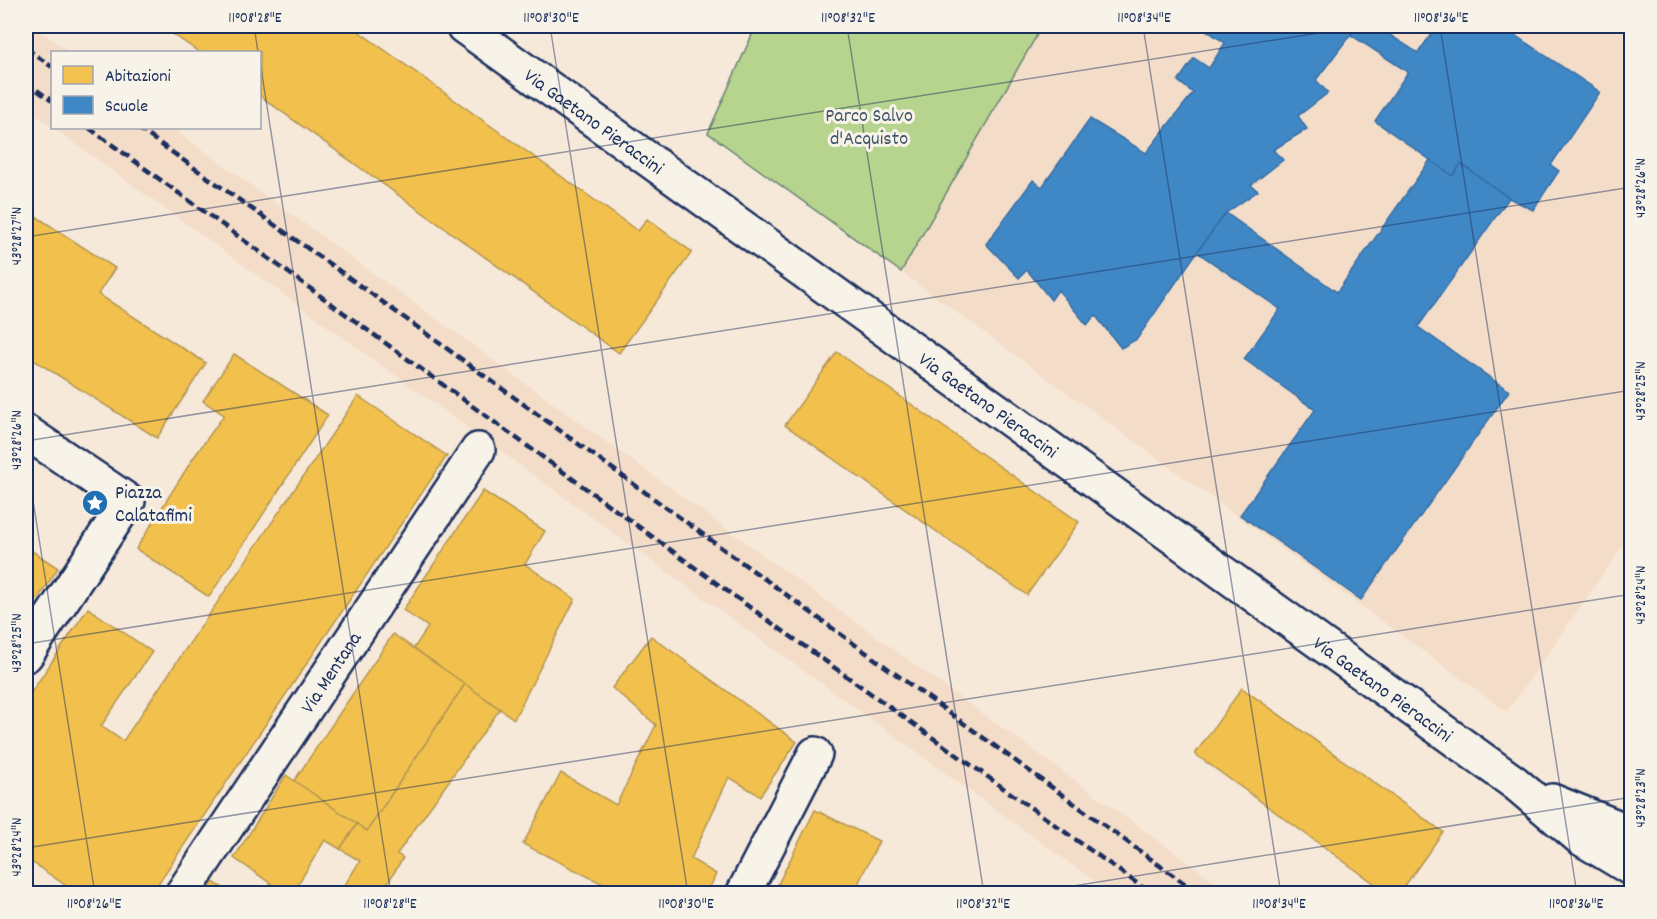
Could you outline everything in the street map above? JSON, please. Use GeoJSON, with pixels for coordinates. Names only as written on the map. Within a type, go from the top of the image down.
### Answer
{"type":"FeatureCollection","features":[{"type":"Feature","properties":{"kind":"street","name":"Via Gaetano Pieraccini"},"geometry":{"type":"LineString","coordinates":[[463,26],[1515,783],[1579,837],[1632,869]]}},
{"type":"Feature","properties":{"kind":"street"},"geometry":{"type":"LineString","coordinates":[[26,432],[128,501],[26,655]]}},
{"type":"Feature","properties":{"kind":"street","name":"Via Mentana"},"geometry":{"type":"LineString","coordinates":[[182,894],[478,450]]}},
{"type":"Feature","properties":{"kind":"street"},"geometry":{"type":"LineString","coordinates":[[743,894],[815,754]]}},
{"type":"Feature","properties":{"kind":"street","name":"Via Gaetano Pieraccini"},"geometry":{"type":"LineString","coordinates":[[1515,783],[1555,803],[1632,833]]}},
{"type":"Feature","properties":{"kind":"shaded area"},"geometry":{"type":"Polygon","coordinates":[[[26,26],[34,26],[69,51],[51,51],[51,126],[26,108],[26,26]]]}},
{"type":"Feature","properties":{"kind":"shaded area"},"geometry":{"type":"Polygon","coordinates":[[[1042,26],[1631,26],[1631,534],[1507,712],[901,272],[1042,26]]]}},
{"type":"Feature","properties":{"kind":"shaded area"},"geometry":{"type":"Polygon","coordinates":[[[55,129],[173,129],[1231,893],[1111,893],[55,129]]]}},
{"type":"Feature","properties":{"kind":"green space","name":"Parco Salvo d'Acquisto"},"geometry":{"type":"Polygon","coordinates":[[[756,26],[1042,26],[901,272],[708,133],[756,26]]]}},
{"type":"Feature","properties":{"kind":"building: Abitazioni"},"geometry":{"type":"Polygon","coordinates":[[[161,26],[351,26],[638,231],[647,219],[692,252],[619,353],[261,97],[261,51],[198,51],[161,26]]]}},
{"type":"Feature","properties":{"kind":"building: Abitazioni"},"geometry":{"type":"Polygon","coordinates":[[[26,209],[37,217],[26,235],[26,209]]]}},
{"type":"Feature","properties":{"kind":"building: Abitazioni"},"geometry":{"type":"Polygon","coordinates":[[[37,217],[115,268],[98,294],[206,363],[157,438],[26,355],[26,235],[37,217]]]}},
{"type":"Feature","properties":{"kind":"building: Abitazioni"},"geometry":{"type":"Polygon","coordinates":[[[837,352],[1079,522],[1027,595],[785,425],[837,352]]]}},
{"type":"Feature","properties":{"kind":"building: Abitazioni"},"geometry":{"type":"Polygon","coordinates":[[[234,354],[328,415],[209,597],[136,549],[192,460],[224,415],[203,401],[234,354]]]}},
{"type":"Feature","properties":{"kind":"building: Abitazioni"},"geometry":{"type":"Polygon","coordinates":[[[358,396],[447,456],[151,894],[78,894],[26,858],[26,700],[88,608],[152,652],[101,726],[123,741],[358,396]]]}},
{"type":"Feature","properties":{"kind":"building: Abitazioni"},"geometry":{"type":"Polygon","coordinates":[[[483,491],[545,531],[525,564],[575,599],[514,719],[414,648],[428,627],[403,610],[483,491]]]}},
{"type":"Feature","properties":{"kind":"building: Abitazioni"},"geometry":{"type":"Polygon","coordinates":[[[26,547],[58,568],[26,617],[26,547]]]}},
{"type":"Feature","properties":{"kind":"building: Abitazioni"},"geometry":{"type":"Polygon","coordinates":[[[393,634],[465,684],[367,831],[294,781],[393,634]]]}},
{"type":"Feature","properties":{"kind":"building: Abitazioni"},"geometry":{"type":"Polygon","coordinates":[[[651,636],[797,742],[760,796],[729,777],[691,859],[716,874],[707,894],[623,894],[523,844],[561,773],[616,805],[656,725],[612,688],[651,636]]]}},
{"type":"Feature","properties":{"kind":"building: Abitazioni"},"geometry":{"type":"Polygon","coordinates":[[[465,684],[500,709],[397,854],[403,858],[381,894],[339,894],[360,861],[340,849],[357,824],[367,831],[465,684]]]}},
{"type":"Feature","properties":{"kind":"building: Abitazioni"},"geometry":{"type":"Polygon","coordinates":[[[1242,688],[1443,832],[1399,894],[1389,894],[1195,754],[1242,688]]]}},
{"type":"Feature","properties":{"kind":"building: Abitazioni"},"geometry":{"type":"Polygon","coordinates":[[[286,775],[357,824],[340,849],[325,840],[292,894],[286,894],[234,858],[286,775]]]}},
{"type":"Feature","properties":{"kind":"building: Abitazioni"},"geometry":{"type":"Polygon","coordinates":[[[815,810],[879,841],[853,894],[797,894],[778,884],[815,810]]]}},
{"type":"Feature","properties":{"kind":"building: Abitazioni"},"geometry":{"type":"Polygon","coordinates":[[[213,882],[233,894],[207,894],[213,882]]]}},
{"type":"Feature","properties":{"kind":"building: Abitazioni"},"geometry":{"type":"Polygon","coordinates":[[[778,884],[797,894],[774,894],[778,884]]]}},
{"type":"Feature","properties":{"kind":"building: Scuole"},"geometry":{"type":"Polygon","coordinates":[[[1200,26],[1357,26],[1316,80],[1328,93],[1298,116],[1307,129],[1273,150],[1283,160],[1251,185],[1258,191],[1226,213],[1137,339],[1121,348],[1095,315],[1087,325],[1058,290],[1051,300],[1027,270],[1019,278],[986,244],[1033,180],[1042,187],[1090,119],[1146,153],[1193,93],[1178,81],[1194,58],[1209,68],[1225,43],[1200,26]]]}},
{"type":"Feature","properties":{"kind":"building: Scuole"},"geometry":{"type":"Polygon","coordinates":[[[1357,26],[1376,26],[1418,53],[1437,26],[1501,26],[1600,92],[1551,165],[1559,171],[1533,210],[1509,198],[1461,164],[1453,176],[1375,121],[1408,72],[1351,35],[1357,26]]]}},
{"type":"Feature","properties":{"kind":"building: Scuole"},"geometry":{"type":"Polygon","coordinates":[[[1430,160],[1453,176],[1461,164],[1509,198],[1418,327],[1509,391],[1361,600],[1240,515],[1315,410],[1244,359],[1280,309],[1197,252],[1226,213],[1337,292],[1430,160]]]}},
{"type":"Feature","properties":{"kind":"railway"},"geometry":{"type":"LineString","coordinates":[[26,48],[51,66]]}},
{"type":"Feature","properties":{"kind":"railway"},"geometry":{"type":"LineString","coordinates":[[26,82],[51,100]]}},
{"type":"Feature","properties":{"kind":"railway"},"geometry":{"type":"LineString","coordinates":[[90,129],[741,601],[1152,894]]}},
{"type":"Feature","properties":{"kind":"railway"},"geometry":{"type":"LineString","coordinates":[[139,129],[355,282],[1199,894]]}},
{"type":"Feature","properties":{"kind":"place","name":"Piazza Calatafimi"},"geometry":{"type":"Point","coordinates":[95,503]}}]}
